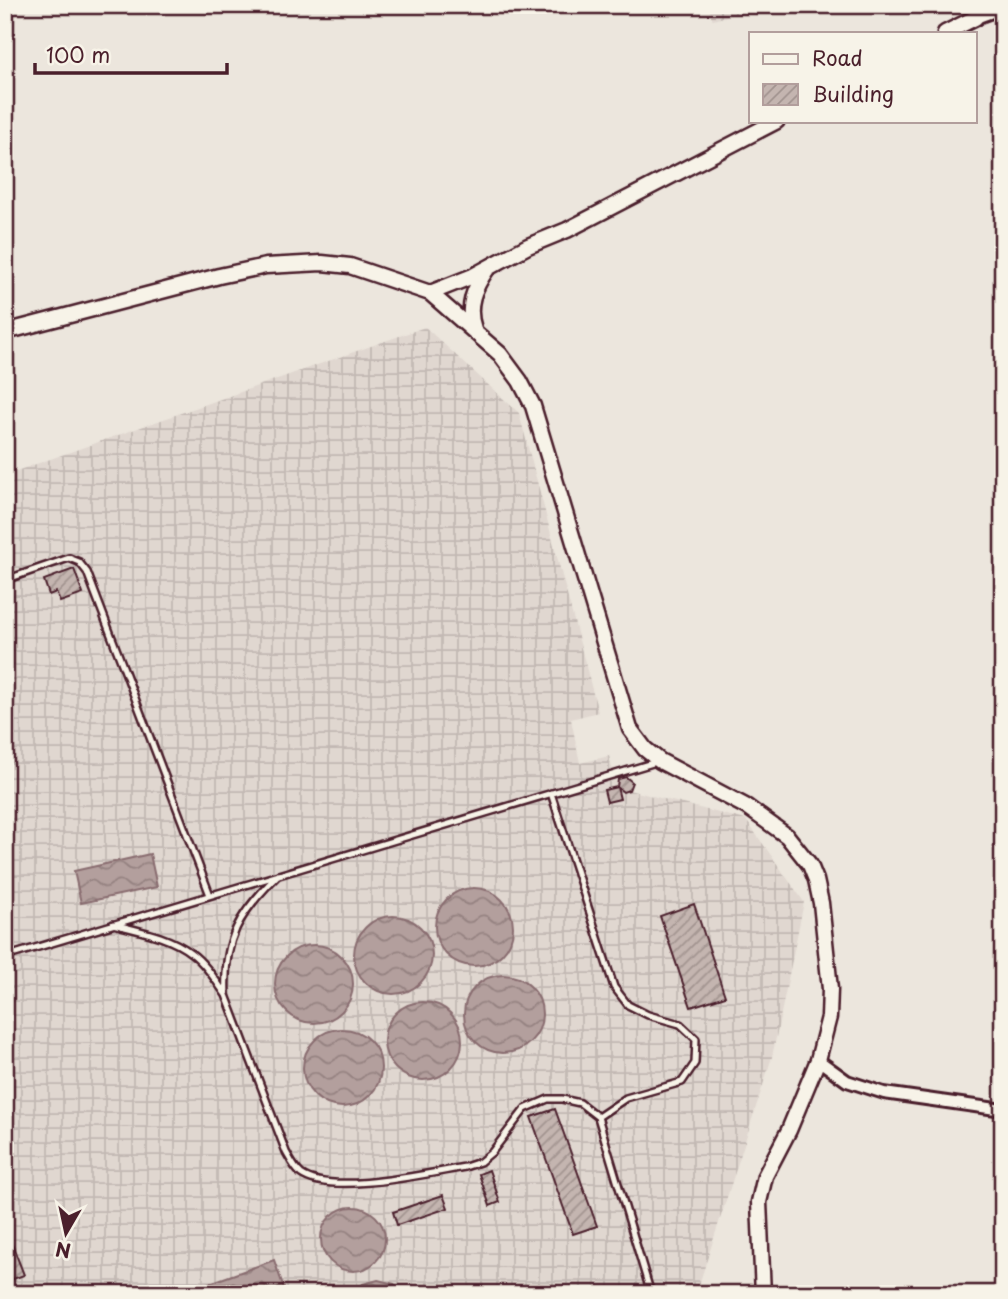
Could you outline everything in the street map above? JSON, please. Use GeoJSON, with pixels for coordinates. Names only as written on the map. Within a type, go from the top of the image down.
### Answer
{"type":"FeatureCollection","features":[{"type":"Feature","properties":{"kind":"street"},"geometry":{"type":"LineString","coordinates":[[975,18],[986,5]]}},
{"type":"Feature","properties":{"kind":"street"},"geometry":{"type":"LineString","coordinates":[[947,32],[1003,8]]}},
{"type":"Feature","properties":{"kind":"street"},"geometry":{"type":"LineString","coordinates":[[430,293],[567,230],[775,122]]}},
{"type":"Feature","properties":{"kind":"street"},"geometry":{"type":"LineString","coordinates":[[5,332],[219,276],[266,266],[322,263],[350,266],[430,293],[500,354],[520,381],[533,406],[630,729],[645,749],[660,761],[747,807],[787,836],[810,865],[821,904],[830,989],[829,1017],[818,1060],[789,1130],[765,1176],[759,1202],[763,1294]]}},
{"type":"Feature","properties":{"kind":"street"},"geometry":{"type":"LineString","coordinates":[[474,329],[469,316],[472,295],[487,269]]}},
{"type":"Feature","properties":{"kind":"street"},"geometry":{"type":"LineString","coordinates":[[818,1060],[847,1081],[884,1093],[1003,1110]]}},
{"type":"Feature","properties":{"kind":"lane"},"geometry":{"type":"LineString","coordinates":[[5,580],[69,558],[79,562],[87,572],[210,895]]}},
{"type":"Feature","properties":{"kind":"lane"},"geometry":{"type":"LineString","coordinates":[[5,957],[660,761]]}},
{"type":"Feature","properties":{"kind":"lane"},"geometry":{"type":"LineString","coordinates":[[551,793],[614,987],[628,1005],[648,1015],[680,1024],[696,1039],[695,1063],[682,1082],[626,1098],[598,1117]]}},
{"type":"Feature","properties":{"kind":"lane"},"geometry":{"type":"LineString","coordinates":[[226,995],[225,967],[229,947],[240,921],[255,898],[279,874]]}},
{"type":"Feature","properties":{"kind":"lane"},"geometry":{"type":"LineString","coordinates":[[113,924],[163,938],[191,953],[211,974],[226,995],[286,1152],[299,1173],[310,1179],[334,1183],[366,1183],[473,1165],[492,1152],[525,1109],[548,1099],[580,1103],[598,1117],[651,1294]]}},
{"type":"Feature","properties":{"kind":"shaded area"},"geometry":{"type":"Polygon","coordinates":[[[708,5],[768,5],[713,20],[708,5]]]}},
{"type":"Feature","properties":{"kind":"shaded area"},"geometry":{"type":"Polygon","coordinates":[[[425,327],[519,413],[598,712],[571,719],[580,763],[609,756],[617,787],[622,792],[629,790],[746,820],[804,902],[772,1057],[696,1294],[5,1294],[5,475],[425,327]]]}},
{"type":"Feature","properties":{"kind":"water"},"geometry":{"type":"Polygon","coordinates":[[[150,854],[157,887],[81,903],[74,871],[150,854]]]}},
{"type":"Feature","properties":{"kind":"water"},"geometry":{"type":"Polygon","coordinates":[[[466,888],[482,888],[496,894],[507,905],[513,919],[513,935],[507,949],[496,960],[482,966],[466,966],[452,960],[441,949],[435,935],[435,919],[441,905],[452,894],[466,888]]]}},
{"type":"Feature","properties":{"kind":"water"},"geometry":{"type":"Polygon","coordinates":[[[385,916],[401,916],[415,922],[426,933],[432,947],[432,963],[426,977],[415,988],[401,994],[385,994],[371,988],[360,977],[354,963],[354,947],[360,933],[371,922],[385,916]]]}},
{"type":"Feature","properties":{"kind":"water"},"geometry":{"type":"Polygon","coordinates":[[[306,945],[322,945],[336,951],[347,962],[353,976],[353,992],[347,1006],[336,1017],[322,1023],[306,1023],[292,1017],[281,1006],[275,992],[275,976],[281,962],[292,951],[306,945]]]}},
{"type":"Feature","properties":{"kind":"water"},"geometry":{"type":"Polygon","coordinates":[[[495,975],[511,975],[525,981],[536,992],[542,1006],[542,1022],[536,1036],[525,1047],[511,1053],[495,1053],[481,1047],[470,1036],[464,1022],[464,1006],[470,992],[481,981],[495,975]]]}},
{"type":"Feature","properties":{"kind":"water"},"geometry":{"type":"Polygon","coordinates":[[[415,1002],[431,1002],[445,1008],[456,1019],[462,1033],[462,1049],[456,1063],[445,1074],[431,1080],[415,1080],[401,1074],[390,1063],[384,1049],[384,1033],[390,1019],[401,1008],[415,1002]]]}},
{"type":"Feature","properties":{"kind":"water"},"geometry":{"type":"Polygon","coordinates":[[[334,1029],[350,1029],[364,1035],[375,1046],[381,1060],[381,1076],[375,1090],[364,1101],[350,1107],[334,1107],[320,1101],[309,1090],[303,1076],[303,1060],[309,1046],[320,1035],[334,1029]]]}},
{"type":"Feature","properties":{"kind":"water"},"geometry":{"type":"Polygon","coordinates":[[[347,1207],[359,1207],[376,1216],[383,1227],[383,1251],[376,1262],[359,1271],[347,1271],[335,1266],[326,1257],[321,1245],[321,1233],[326,1221],[335,1212],[347,1207]]]}},
{"type":"Feature","properties":{"kind":"water"},"geometry":{"type":"Polygon","coordinates":[[[274,1260],[286,1294],[179,1294],[274,1260]]]}},
{"type":"Feature","properties":{"kind":"water"},"geometry":{"type":"Polygon","coordinates":[[[378,1280],[394,1284],[405,1294],[352,1294],[363,1284],[378,1280]]]}},
{"type":"Feature","properties":{"kind":"building"},"geometry":{"type":"Polygon","coordinates":[[[74,569],[83,594],[60,602],[56,592],[49,595],[44,580],[74,569]]]}},
{"type":"Feature","properties":{"kind":"building"},"geometry":{"type":"Polygon","coordinates":[[[626,777],[632,782],[629,790],[623,792],[617,787],[618,779],[626,777]]]}},
{"type":"Feature","properties":{"kind":"building"},"geometry":{"type":"Polygon","coordinates":[[[617,787],[620,799],[607,802],[604,790],[617,787]]]}},
{"type":"Feature","properties":{"kind":"building"},"geometry":{"type":"Polygon","coordinates":[[[694,904],[725,996],[691,1007],[660,916],[694,904]]]}},
{"type":"Feature","properties":{"kind":"building"},"geometry":{"type":"Polygon","coordinates":[[[555,1109],[597,1226],[573,1234],[531,1117],[555,1109]]]}},
{"type":"Feature","properties":{"kind":"building"},"geometry":{"type":"Polygon","coordinates":[[[489,1170],[500,1202],[490,1206],[479,1174],[489,1170]]]}},
{"type":"Feature","properties":{"kind":"building"},"geometry":{"type":"Polygon","coordinates":[[[443,1195],[448,1208],[397,1225],[393,1212],[443,1195]]]}},
{"type":"Feature","properties":{"kind":"building"},"geometry":{"type":"Polygon","coordinates":[[[5,1226],[24,1275],[5,1282],[5,1226]]]}}]}
